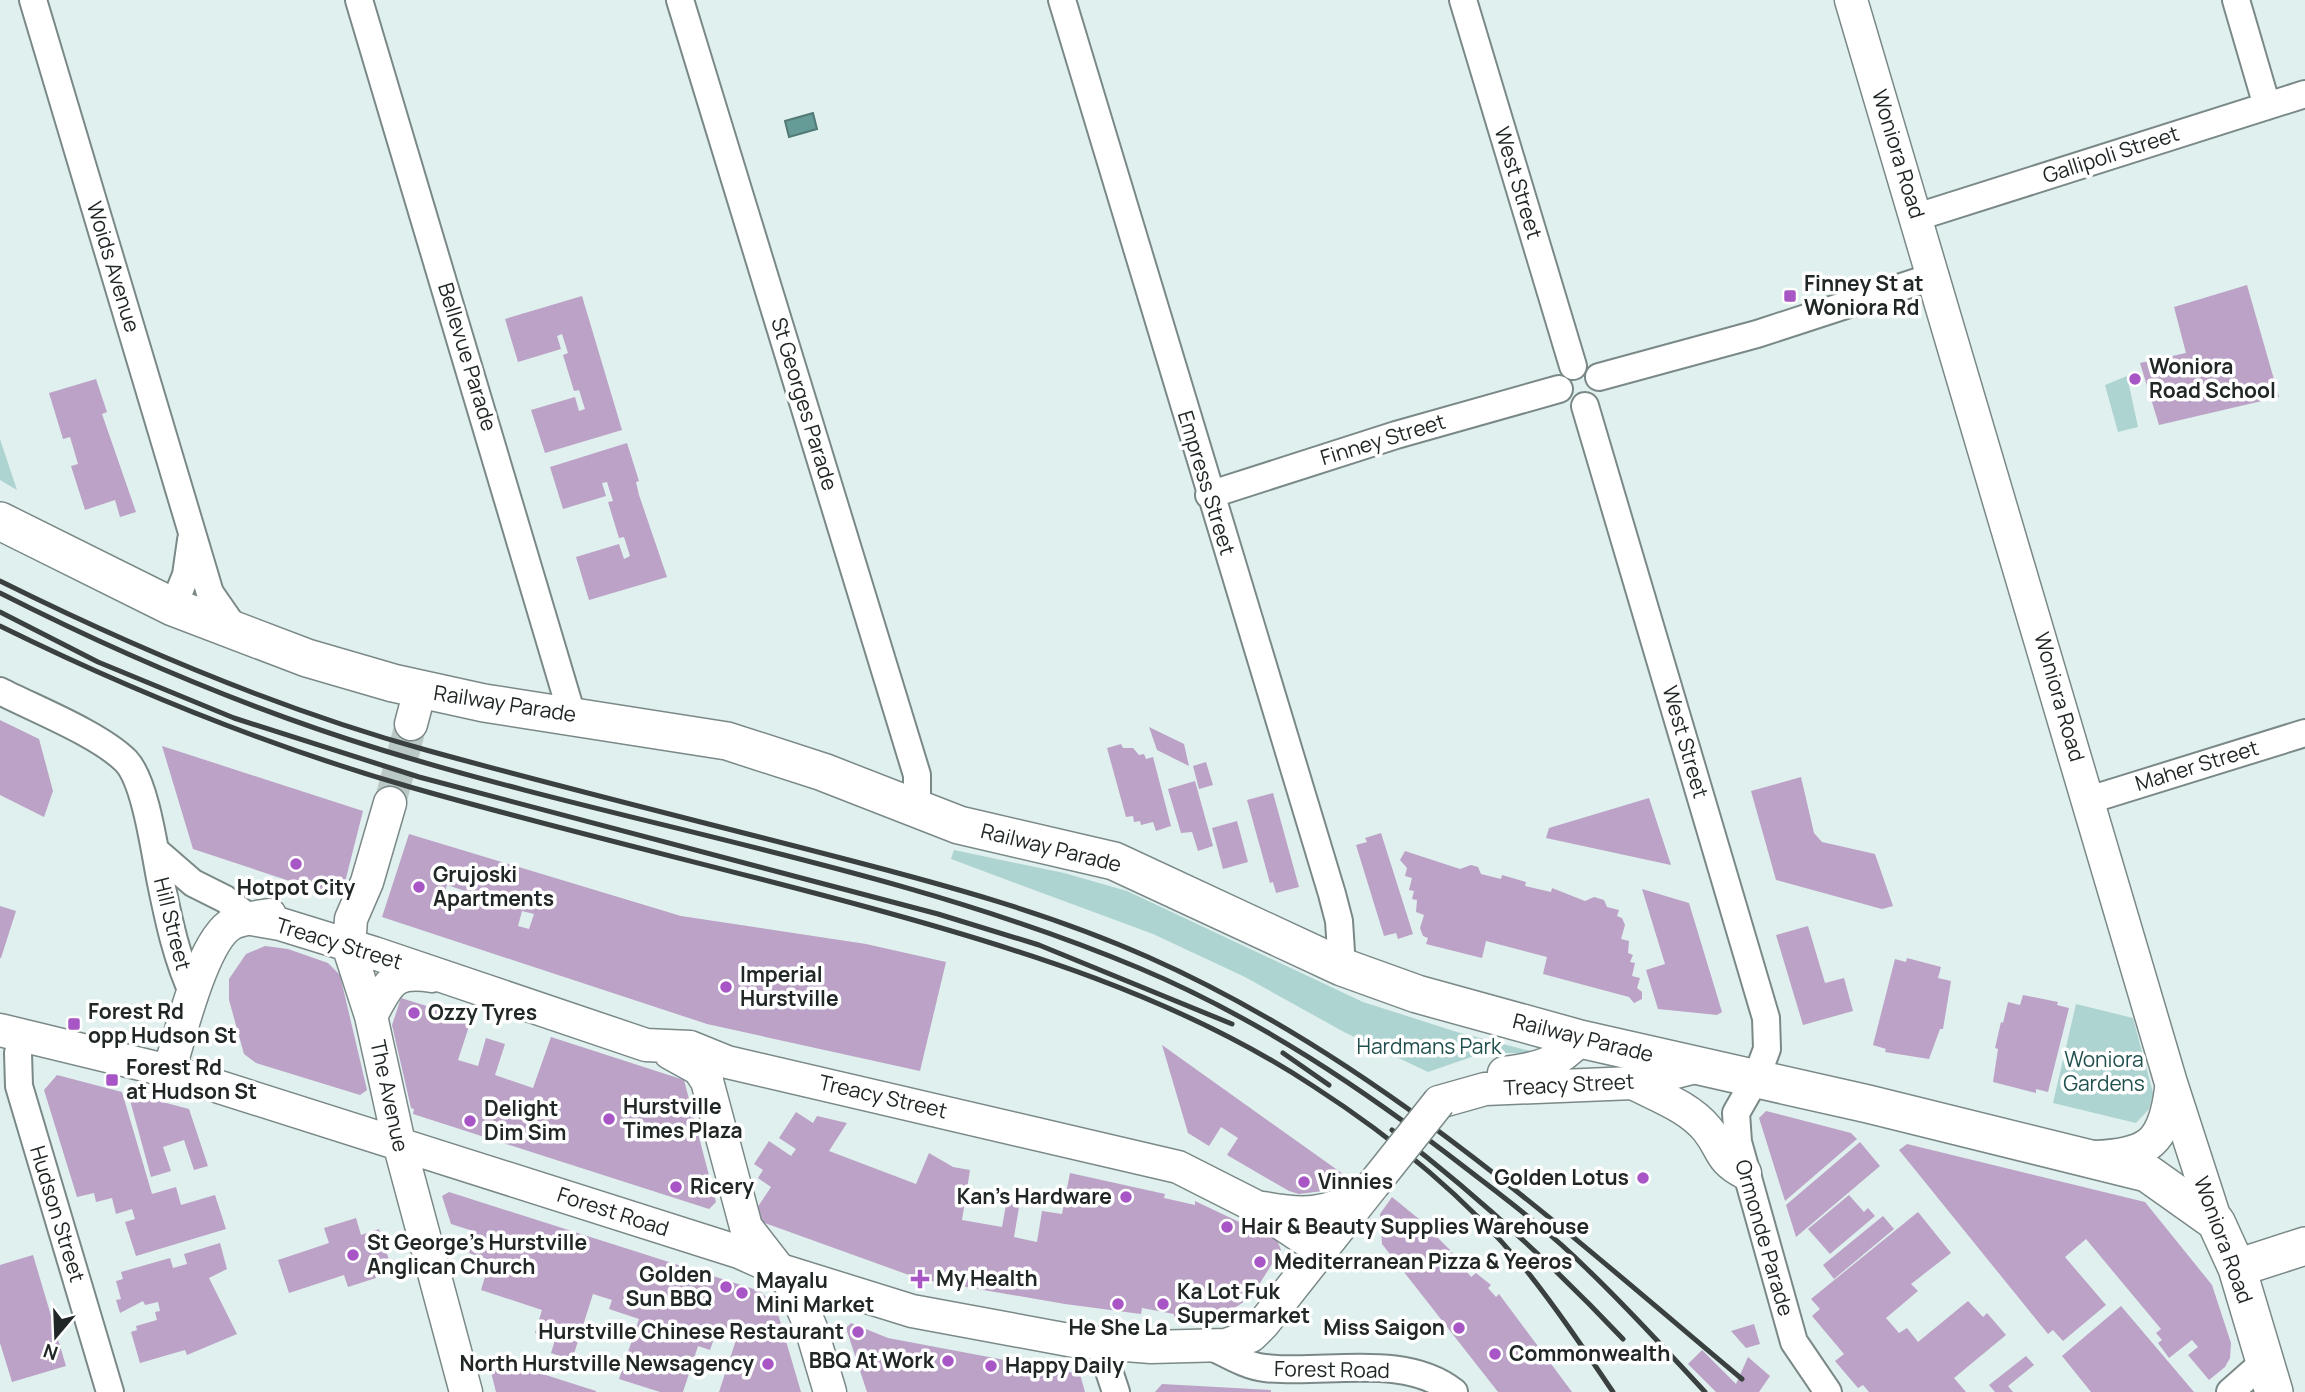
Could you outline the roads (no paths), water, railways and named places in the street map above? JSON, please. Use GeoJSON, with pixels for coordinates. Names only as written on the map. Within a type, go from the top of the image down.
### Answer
{"type":"FeatureCollection","features":[{"type":"Feature","properties":{"kind":"main road","name":"Railway Parade"},"geometry":{"type":"LineString","coordinates":[[0,521],[173,607],[307,658],[420,690],[727,741],[823,772],[917,809],[999,836],[1114,862],[1342,967],[1417,994],[1580,1039],[1756,1078],[2147,1172],[2216,1222]]}},
{"type":"Feature","properties":{"kind":"main road","name":"Woniora Road"},"geometry":{"type":"LineString","coordinates":[[2216,1222],[2236,1268],[2269,1377]]}},
{"type":"Feature","properties":{"kind":"main road"},"geometry":{"type":"LineString","coordinates":[[2236,1268],[2305,1246]]}},
{"type":"Feature","properties":{"kind":"street","name":"Woids Avenue"},"geometry":{"type":"LineString","coordinates":[[33,0],[210,593],[239,634]]}},
{"type":"Feature","properties":{"kind":"street","name":"Bellevue Parade"},"geometry":{"type":"LineString","coordinates":[[359,0],[572,715]]}},
{"type":"Feature","properties":{"kind":"street","name":"St Georges Parade"},"geometry":{"type":"LineString","coordinates":[[680,0],[917,775],[917,809]]}},
{"type":"Feature","properties":{"kind":"street","name":"Empress Street"},"geometry":{"type":"LineString","coordinates":[[1062,0],[1209,495],[1332,894],[1342,941],[1342,967]]}},
{"type":"Feature","properties":{"kind":"street","name":"West Street"},"geometry":{"type":"LineString","coordinates":[[1463,0],[1573,366]]}},
{"type":"Feature","properties":{"kind":"street","name":"Woniora Road"},"geometry":{"type":"LineString","coordinates":[[1851,0],[1935,276],[2171,1083],[2216,1222]]}},
{"type":"Feature","properties":{"kind":"street"},"geometry":{"type":"LineString","coordinates":[[2236,0],[2267,106]]}},
{"type":"Feature","properties":{"kind":"street","name":"Gallipoli Street"},"geometry":{"type":"LineString","coordinates":[[1917,217],[2305,94]]}},
{"type":"Feature","properties":{"kind":"street"},"geometry":{"type":"LineString","coordinates":[[1599,377],[1757,334],[1935,276]]}},
{"type":"Feature","properties":{"kind":"street"},"geometry":{"type":"LineString","coordinates":[[1573,366],[1589,367],[1599,377],[1600,392],[1596,399],[1585,406],[1569,404],[1559,389],[1561,375],[1573,366]]}},
{"type":"Feature","properties":{"kind":"street","name":"Finney Street"},"geometry":{"type":"LineString","coordinates":[[1209,495],[1396,435],[1559,389]]}},
{"type":"Feature","properties":{"kind":"street","name":"West Street"},"geometry":{"type":"LineString","coordinates":[[1585,406],[1761,999],[1768,1033],[1767,1049],[1756,1078]]}},
{"type":"Feature","properties":{"kind":"street","name":"Woids Avenue"},"geometry":{"type":"LineString","coordinates":[[173,607],[186,575],[192,535]]}},
{"type":"Feature","properties":{"kind":"street"},"geometry":{"type":"LineString","coordinates":[[411,724],[420,690]]}},
{"type":"Feature","properties":{"kind":"street","name":"Hill Street"},"geometry":{"type":"LineString","coordinates":[[0,691],[105,746],[128,763],[156,850],[169,920],[190,1006]]}},
{"type":"Feature","properties":{"kind":"street","name":"Maher Street"},"geometry":{"type":"LineString","coordinates":[[2089,800],[2305,733]]}},
{"type":"Feature","properties":{"kind":"street","name":"The Avenue"},"geometry":{"type":"LineString","coordinates":[[390,803],[367,882],[351,919],[349,948],[371,1016],[398,1143],[466,1392]]}},
{"type":"Feature","properties":{"kind":"street","name":"Hill Street"},"geometry":{"type":"LineString","coordinates":[[156,850],[177,871],[226,899],[251,919]]}},
{"type":"Feature","properties":{"kind":"street"},"geometry":{"type":"LineString","coordinates":[[251,919],[284,912],[310,919],[331,918],[347,909],[367,882]]}},
{"type":"Feature","properties":{"kind":"street"},"geometry":{"type":"LineString","coordinates":[[367,882],[367,919],[377,936],[438,976]]}},
{"type":"Feature","properties":{"kind":"street"},"geometry":{"type":"LineString","coordinates":[[169,920],[186,900],[210,892]]}},
{"type":"Feature","properties":{"kind":"street","name":"Hill Street"},"geometry":{"type":"LineString","coordinates":[[169,1071],[190,1006],[218,935],[233,924],[251,919]]}},
{"type":"Feature","properties":{"kind":"street","name":"Treacy Street"},"geometry":{"type":"LineString","coordinates":[[251,919],[374,953],[646,1045],[690,1047],[727,1062],[1157,1160],[1196,1175],[1255,1206],[1321,1250],[1447,1091],[1468,1078],[1549,1065],[1561,1058],[1580,1039]]}},
{"type":"Feature","properties":{"kind":"street"},"geometry":{"type":"LineString","coordinates":[[371,1016],[397,978],[408,973],[438,976]]}},
{"type":"Feature","properties":{"kind":"street"},"geometry":{"type":"LineString","coordinates":[[117,1058],[157,1043],[190,1006]]}},
{"type":"Feature","properties":{"kind":"street","name":"Forest Road"},"geometry":{"type":"LineString","coordinates":[[8,1030],[169,1071],[739,1252],[777,1269],[912,1311],[1100,1344],[1210,1346],[1236,1342],[1251,1336],[1264,1324],[1321,1250]]}},
{"type":"Feature","properties":{"kind":"street","name":"Hudson Street"},"geometry":{"type":"LineString","coordinates":[[8,1030],[18,1053],[19,1086],[110,1392]]}},
{"type":"Feature","properties":{"kind":"street"},"geometry":{"type":"LineString","coordinates":[[646,1045],[686,1059],[699,1069],[707,1081],[742,1217],[753,1240],[795,1290],[804,1307],[830,1392]]}},
{"type":"Feature","properties":{"kind":"street","name":"Treacy Street"},"geometry":{"type":"LineString","coordinates":[[1439,1102],[1485,1089],[1633,1083],[1699,1066]]}},
{"type":"Feature","properties":{"kind":"street","name":"Ormonde Parade"},"geometry":{"type":"LineString","coordinates":[[1756,1078],[1736,1113],[1738,1142],[1745,1173],[1794,1342],[1828,1392]]}},
{"type":"Feature","properties":{"kind":"street"},"geometry":{"type":"LineString","coordinates":[[1633,1083],[1685,1110],[1706,1128],[1725,1162],[1745,1173]]}},
{"type":"Feature","properties":{"kind":"street"},"geometry":{"type":"LineString","coordinates":[[2086,1158],[2133,1153],[2155,1141],[2165,1120],[2171,1083]]}},
{"type":"Feature","properties":{"kind":"street"},"geometry":{"type":"LineString","coordinates":[[1255,1206],[1292,1213],[1323,1212],[1339,1207],[1373,1185]]}},
{"type":"Feature","properties":{"kind":"street"},"geometry":{"type":"LineString","coordinates":[[1100,1344],[1116,1392]]}},
{"type":"Feature","properties":{"kind":"street","name":"Forest Road"},"geometry":{"type":"LineString","coordinates":[[1210,1346],[1264,1368],[1405,1372],[1440,1382],[1454,1392]]}},
{"type":"Feature","properties":{"kind":"street"},"geometry":{"type":"LineString","coordinates":[[2230,1392],[2269,1377]]}},
{"type":"Feature","properties":{"kind":"tunnel"},"geometry":{"type":"LineString","coordinates":[[390,803],[411,724]]}},
{"type":"Feature","properties":{"kind":"railway"},"geometry":{"type":"LineString","coordinates":[[0,581],[156,654],[316,716],[529,778],[958,890],[1035,913],[1148,957],[1230,997],[1309,1043],[1385,1093],[1531,1203],[1742,1379]]}},
{"type":"Feature","properties":{"kind":"railway"},"geometry":{"type":"LineString","coordinates":[[0,593],[140,660],[235,699],[332,734],[477,777],[764,850],[954,902],[1047,933],[1183,988],[1268,1033],[1350,1084],[1497,1192],[1571,1254],[1705,1392]]}},
{"type":"Feature","properties":{"kind":"railway"},"geometry":{"type":"LineString","coordinates":[[0,612],[98,662],[234,718],[419,777],[938,914],[1039,945],[1232,1024]]}},
{"type":"Feature","properties":{"kind":"railway"},"geometry":{"type":"LineString","coordinates":[[0,626],[150,695],[305,754],[466,803],[980,939],[1096,978],[1208,1026],[1261,1054],[1341,1105],[1397,1146],[1450,1191],[1522,1265],[1613,1392]]}},
{"type":"Feature","properties":{"kind":"railway"},"geometry":{"type":"LineString","coordinates":[[1283,1053],[1329,1085]]}},
{"type":"Feature","properties":{"kind":"railway"},"geometry":{"type":"LineString","coordinates":[[1392,1130],[1512,1230],[1623,1339]]}},
{"type":"Feature","properties":{"kind":"place","name":"Finney St at Woniora Rd"},"geometry":{"type":"Point","coordinates":[1790,296]}},
{"type":"Feature","properties":{"kind":"place","name":"Woniora Road School"},"geometry":{"type":"Point","coordinates":[2135,379]}},
{"type":"Feature","properties":{"kind":"place","name":"Hotpot City"},"geometry":{"type":"Point","coordinates":[296,864]}},
{"type":"Feature","properties":{"kind":"place","name":"Grujoski Apartments"},"geometry":{"type":"Point","coordinates":[419,887]}},
{"type":"Feature","properties":{"kind":"place","name":"Imperial Hurstville"},"geometry":{"type":"Point","coordinates":[726,987]}},
{"type":"Feature","properties":{"kind":"place","name":"Ozzy Tyres"},"geometry":{"type":"Point","coordinates":[414,1013]}},
{"type":"Feature","properties":{"kind":"place","name":"Forest Rd opp Hudson St"},"geometry":{"type":"Point","coordinates":[74,1024]}},
{"type":"Feature","properties":{"kind":"place","name":"Forest Rd at Hudson St"},"geometry":{"type":"Point","coordinates":[112,1080]}},
{"type":"Feature","properties":{"kind":"place","name":"Hurstville Times Plaza"},"geometry":{"type":"Point","coordinates":[609,1119]}},
{"type":"Feature","properties":{"kind":"place","name":"Delight Dim Sim"},"geometry":{"type":"Point","coordinates":[470,1121]}},
{"type":"Feature","properties":{"kind":"place","name":"Golden Lotus"},"geometry":{"type":"Point","coordinates":[1643,1178]}},
{"type":"Feature","properties":{"kind":"place","name":"Vinnies"},"geometry":{"type":"Point","coordinates":[1304,1182]}},
{"type":"Feature","properties":{"kind":"place","name":"Ricery"},"geometry":{"type":"Point","coordinates":[676,1187]}},
{"type":"Feature","properties":{"kind":"place","name":"Kan's Hardware"},"geometry":{"type":"Point","coordinates":[1126,1197]}},
{"type":"Feature","properties":{"kind":"place","name":"Hair & Beauty Supplies Warehouse"},"geometry":{"type":"Point","coordinates":[1227,1227]}},
{"type":"Feature","properties":{"kind":"place","name":"St George's Hurstville Anglican Church"},"geometry":{"type":"Point","coordinates":[353,1255]}},
{"type":"Feature","properties":{"kind":"place","name":"Mediterranean Pizza & Yeeros"},"geometry":{"type":"Point","coordinates":[1260,1262]}},
{"type":"Feature","properties":{"kind":"place","name":"My Health"},"geometry":{"type":"Point","coordinates":[920,1279]}},
{"type":"Feature","properties":{"kind":"place","name":"Golden Sun BBQ"},"geometry":{"type":"Point","coordinates":[726,1287]}},
{"type":"Feature","properties":{"kind":"place","name":"Mayalu Mini Market"},"geometry":{"type":"Point","coordinates":[742,1293]}},
{"type":"Feature","properties":{"kind":"place","name":"He She La"},"geometry":{"type":"Point","coordinates":[1118,1304]}},
{"type":"Feature","properties":{"kind":"place","name":"Ka Lot Fuk Supermarket"},"geometry":{"type":"Point","coordinates":[1163,1304]}},
{"type":"Feature","properties":{"kind":"place","name":"Miss Saigon"},"geometry":{"type":"Point","coordinates":[1459,1328]}},
{"type":"Feature","properties":{"kind":"place","name":"Hurstville Chinese Restaurant"},"geometry":{"type":"Point","coordinates":[858,1332]}},
{"type":"Feature","properties":{"kind":"place","name":"Commonwealth"},"geometry":{"type":"Point","coordinates":[1495,1354]}},
{"type":"Feature","properties":{"kind":"place","name":"BBQ At Work"},"geometry":{"type":"Point","coordinates":[948,1361]}},
{"type":"Feature","properties":{"kind":"place","name":"North Hurstville Newsagency"},"geometry":{"type":"Point","coordinates":[768,1364]}},
{"type":"Feature","properties":{"kind":"place","name":"Happy Daily"},"geometry":{"type":"Point","coordinates":[991,1366]}},
{"type":"Feature","properties":{"kind":"park label","name":"Hardmans Park"},"geometry":{"type":"Point","coordinates":[1429,1047]}},
{"type":"Feature","properties":{"kind":"park label","name":"Woniora Gardens"},"geometry":{"type":"Point","coordinates":[2104,1072]}}]}
